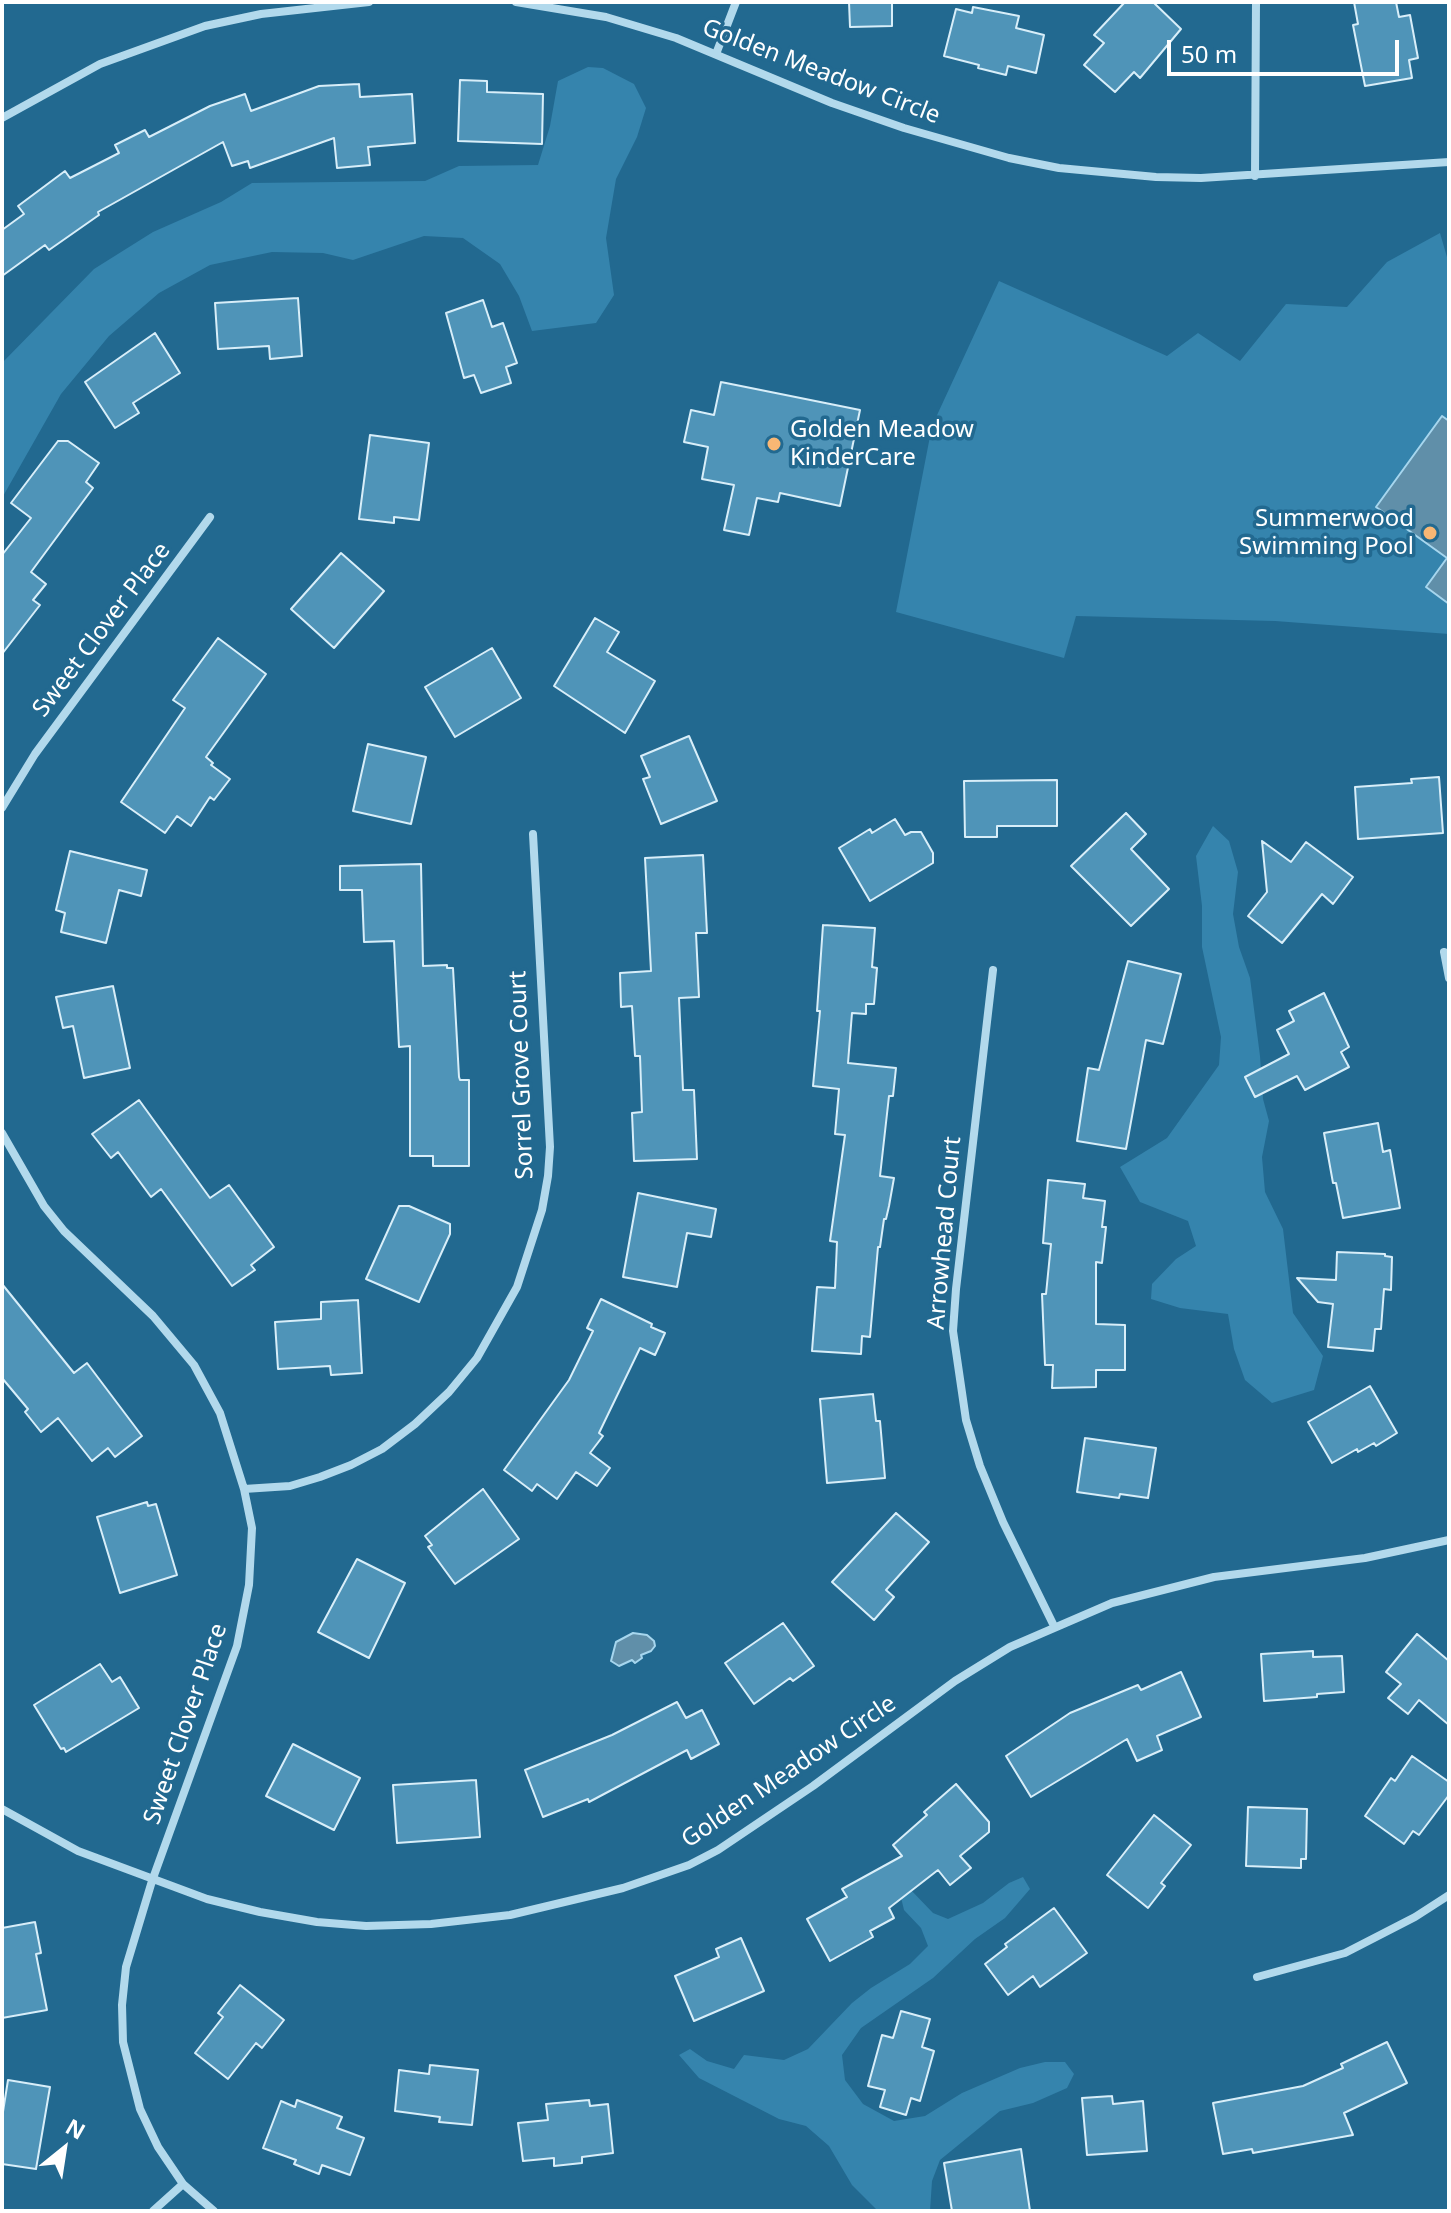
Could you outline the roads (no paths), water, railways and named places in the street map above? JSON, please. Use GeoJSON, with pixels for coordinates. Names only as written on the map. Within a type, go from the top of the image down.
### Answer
{"type":"FeatureCollection","features":[{"type":"Feature","properties":{"kind":"street"},"geometry":{"type":"LineString","coordinates":[[2,118],[100,64],[163,39],[261,14],[369,2]]}},
{"type":"Feature","properties":{"kind":"street","name":"Golden Meadow Circle"},"geometry":{"type":"LineString","coordinates":[[516,2],[606,17],[676,38],[846,108],[904,128],[1009,158],[1059,168],[1156,177],[1255,176],[1449,162]]}},
{"type":"Feature","properties":{"kind":"street"},"geometry":{"type":"LineString","coordinates":[[716,54],[736,2]]}},
{"type":"Feature","properties":{"kind":"street"},"geometry":{"type":"LineString","coordinates":[[1255,176],[1256,2]]}},
{"type":"Feature","properties":{"kind":"street","name":"Sweet Clover Place"},"geometry":{"type":"LineString","coordinates":[[2,808],[35,754],[210,517]]}},
{"type":"Feature","properties":{"kind":"street","name":"Sorrel Grove Court"},"geometry":{"type":"LineString","coordinates":[[244,1489],[290,1486],[351,1465],[382,1449],[415,1424],[458,1381],[496,1328],[517,1287],[542,1210],[550,1147],[533,834]]}},
{"type":"Feature","properties":{"kind":"street"},"geometry":{"type":"LineString","coordinates":[[1444,952],[1449,978]]}},
{"type":"Feature","properties":{"kind":"street","name":"Arrowhead Court"},"geometry":{"type":"LineString","coordinates":[[993,970],[953,1331],[966,1420],[980,1466],[1003,1522],[1054,1626]]}},
{"type":"Feature","properties":{"kind":"street","name":"Sweet Clover Place"},"geometry":{"type":"LineString","coordinates":[[2,1133],[44,1206],[64,1231],[153,1316],[194,1365],[220,1413],[244,1489],[252,1528],[249,1585],[237,1646],[152,1881],[126,1967],[122,2005],[123,2042],[140,2109],[158,2147],[183,2184],[214,2211]]}},
{"type":"Feature","properties":{"kind":"street","name":"Golden Meadow Circle"},"geometry":{"type":"LineString","coordinates":[[2,1809],[78,1851],[152,1881],[260,1912],[317,1922],[366,1926],[431,1924],[510,1915],[623,1888],[689,1865],[718,1850],[813,1786],[955,1681],[1010,1647],[1054,1626],[1112,1603],[1214,1577],[1365,1558],[1449,1540]]}},
{"type":"Feature","properties":{"kind":"street"},"geometry":{"type":"LineString","coordinates":[[1257,1977],[1345,1953],[1415,1917],[1449,1895]]}},
{"type":"Feature","properties":{"kind":"street"},"geometry":{"type":"LineString","coordinates":[[153,2211],[183,2184]]}},
{"type":"Feature","properties":{"kind":"place","name":"Golden Meadow KinderCare"},"geometry":{"type":"Point","coordinates":[774,444]}},
{"type":"Feature","properties":{"kind":"place","name":"Summerwood Swimming Pool"},"geometry":{"type":"Point","coordinates":[1430,533]}}]}
